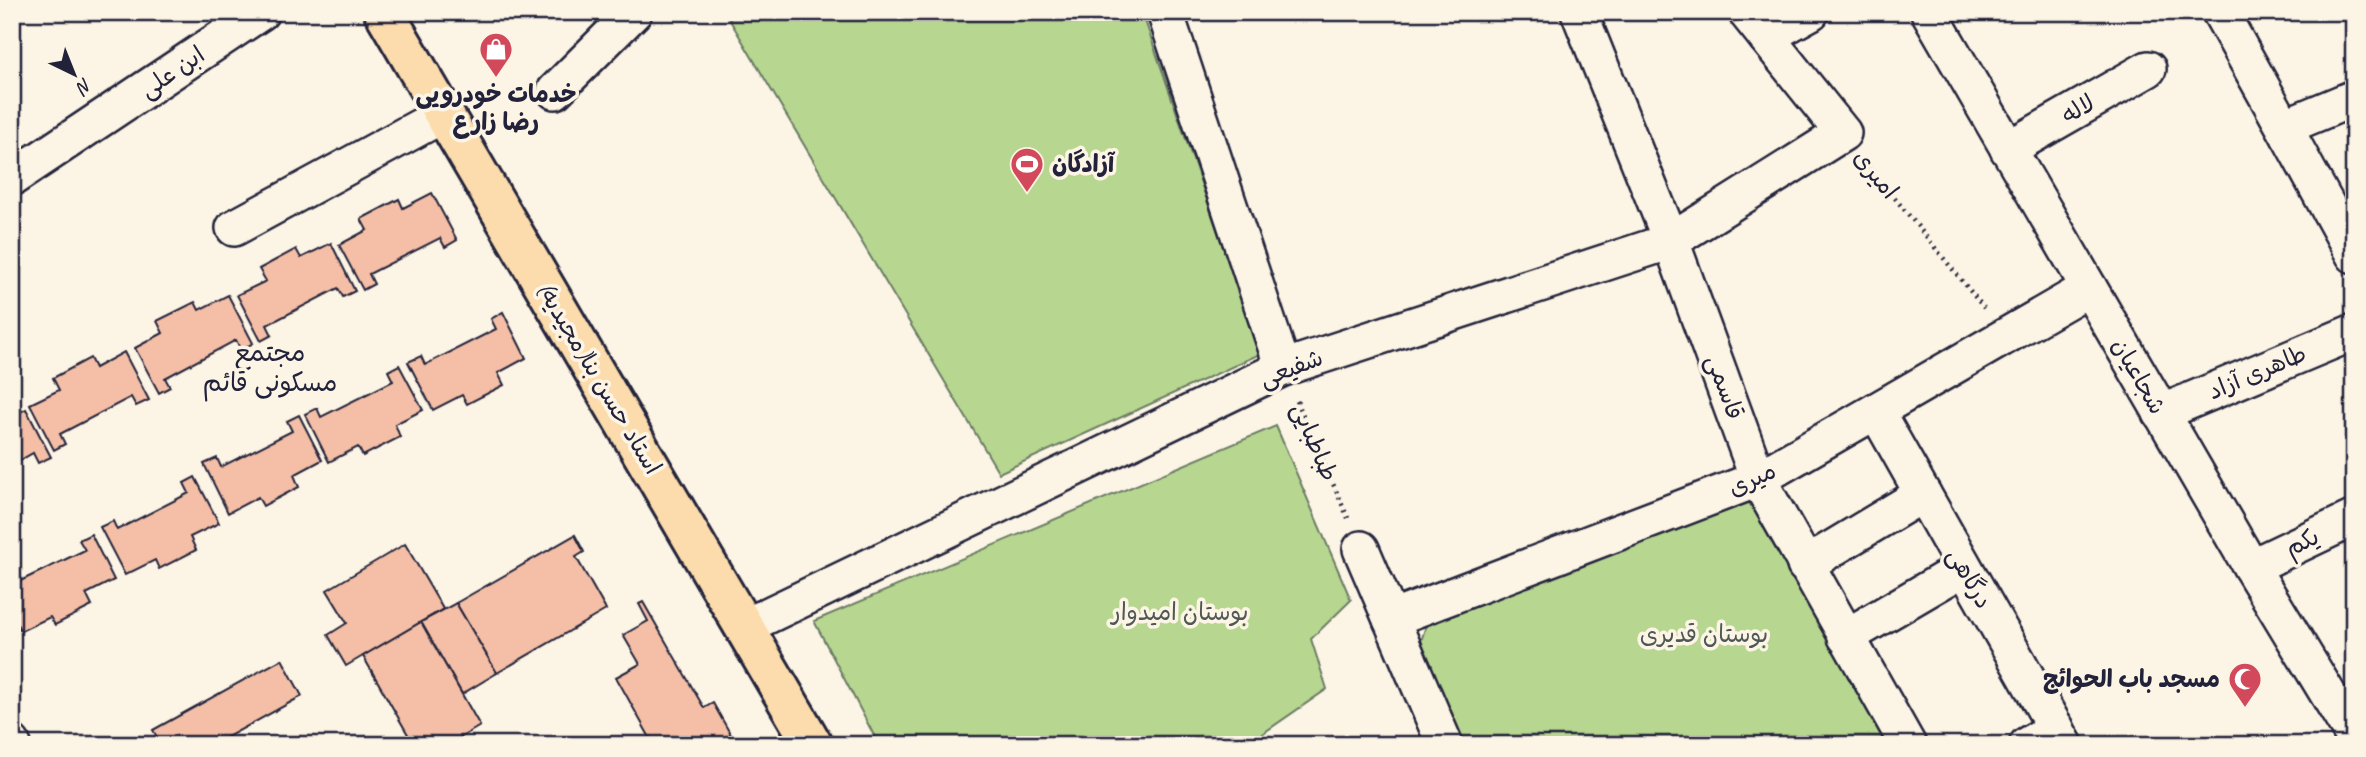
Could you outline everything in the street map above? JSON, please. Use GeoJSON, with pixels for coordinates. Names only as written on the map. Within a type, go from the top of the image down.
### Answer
{"type":"FeatureCollection","features":[{"type":"Feature","properties":{"kind":"main road","name":"استاد حسن بنا(مجیدیه)"},"geometry":{"type":"LineString","coordinates":[[384,12],[746,626],[813,745]]}},
{"type":"Feature","properties":{"kind":"street","name":"ابن علی"},"geometry":{"type":"LineString","coordinates":[[12,178],[261,12]]}},
{"type":"Feature","properties":{"kind":"street"},"geometry":{"type":"LineString","coordinates":[[555,91],[634,12]]}},
{"type":"Feature","properties":{"kind":"street"},"geometry":{"type":"LineString","coordinates":[[1165,12],[1283,368]]}},
{"type":"Feature","properties":{"kind":"street","name":"قاسمی"},"geometry":{"type":"LineString","coordinates":[[1579,12],[1671,241],[1758,479],[1908,745]]}},
{"type":"Feature","properties":{"kind":"street"},"geometry":{"type":"LineString","coordinates":[[1756,25],[1811,12]]}},
{"type":"Feature","properties":{"kind":"street","name":"شجاعیان"},"geometry":{"type":"LineString","coordinates":[[1929,12],[2250,567],[2354,737]]}},
{"type":"Feature","properties":{"kind":"street"},"geometry":{"type":"LineString","coordinates":[[2220,12],[2354,255]]}},
{"type":"Feature","properties":{"kind":"street","name":"امیری"},"geometry":{"type":"LineString","coordinates":[[1756,25],[1843,133]]}},
{"type":"Feature","properties":{"kind":"street","name":"لاله"},"geometry":{"type":"LineString","coordinates":[[2008,149],[2148,69]]}},
{"type":"Feature","properties":{"kind":"street"},"geometry":{"type":"LineString","coordinates":[[2289,136],[2290,129],[2296,122],[2354,98]]}},
{"type":"Feature","properties":{"kind":"street"},"geometry":{"type":"LineString","coordinates":[[234,228],[444,114]]}},
{"type":"Feature","properties":{"kind":"street","name":"شفیعی"},"geometry":{"type":"LineString","coordinates":[[746,626],[1283,368],[1671,241],[1843,133]]}},
{"type":"Feature","properties":{"kind":"street","name":"میری"},"geometry":{"type":"LineString","coordinates":[[1391,619],[1758,479],[2089,288]]}},
{"type":"Feature","properties":{"kind":"street","name":"طاهری آزاد"},"geometry":{"type":"LineString","coordinates":[[2161,413],[2354,332]]}},
{"type":"Feature","properties":{"kind":"street","name":"درگاهی"},"geometry":{"type":"LineString","coordinates":[[1876,411],[1964,568],[2049,739]]}},
{"type":"Feature","properties":{"kind":"street"},"geometry":{"type":"LineString","coordinates":[[1805,565],[1923,494]]}},
{"type":"Feature","properties":{"kind":"street","name":"یکم"},"geometry":{"type":"LineString","coordinates":[[2250,567],[2354,518]]}},
{"type":"Feature","properties":{"kind":"street"},"geometry":{"type":"LineString","coordinates":[[1361,549],[1444,745]]}},
{"type":"Feature","properties":{"kind":"street"},"geometry":{"type":"LineString","coordinates":[[1846,638],[1964,568]]}},
{"type":"Feature","properties":{"kind":"path","name":"امیری"},"geometry":{"type":"LineString","coordinates":[[1843,133],[2006,336]]}},
{"type":"Feature","properties":{"kind":"path","name":"طباطبایی"},"geometry":{"type":"LineString","coordinates":[[1283,368],[1361,549]]}},
{"type":"Feature","properties":{"kind":"green space","name":"آزادگان"},"geometry":{"type":"Polygon","coordinates":[[[725,12],[1142,12],[1260,354],[999,473],[725,12]]]}},
{"type":"Feature","properties":{"kind":"green space","name":"بوستان امیدوار"},"geometry":{"type":"Polygon","coordinates":[[[1276,426],[1351,600],[1311,639],[1327,689],[1246,745],[879,745],[814,621],[1276,426]]]}},
{"type":"Feature","properties":{"kind":"green space","name":"بوستان قدیری"},"geometry":{"type":"Polygon","coordinates":[[[1756,496],[1891,745],[1458,745],[1418,651],[1428,619],[1756,496]]]}},
{"type":"Feature","properties":{"kind":"building"},"geometry":{"type":"Polygon","coordinates":[[[432,193],[457,240],[445,247],[440,238],[369,274],[374,284],[363,290],[339,245],[367,230],[361,219],[399,199],[403,208],[432,193]]]}},
{"type":"Feature","properties":{"kind":"building"},"geometry":{"type":"Polygon","coordinates":[[[331,243],[355,291],[343,297],[338,288],[267,325],[272,335],[261,341],[237,295],[266,281],[259,269],[296,249],[301,258],[331,243]]]}},
{"type":"Feature","properties":{"kind":"building"},"geometry":{"type":"Polygon","coordinates":[[[228,295],[253,343],[241,350],[236,340],[165,378],[170,387],[159,393],[135,348],[163,333],[157,321],[195,302],[199,310],[228,295]]]}},
{"type":"Feature","properties":{"kind":"building"},"geometry":{"type":"Polygon","coordinates":[[[503,312],[526,358],[498,373],[504,385],[467,404],[462,395],[433,410],[408,362],[421,356],[425,365],[496,329],[491,319],[503,312]]]}},
{"type":"Feature","properties":{"kind":"building"},"geometry":{"type":"Polygon","coordinates":[[[124,352],[149,400],[136,406],[131,397],[60,434],[65,444],[54,450],[30,404],[59,390],[53,378],[90,358],[95,368],[124,352]]]}},
{"type":"Feature","properties":{"kind":"building"},"geometry":{"type":"Polygon","coordinates":[[[399,365],[423,410],[395,424],[400,437],[363,456],[358,447],[329,462],[305,414],[317,408],[321,417],[393,381],[388,371],[399,365]]]}},
{"type":"Feature","properties":{"kind":"building"},"geometry":{"type":"Polygon","coordinates":[[[26,409],[51,457],[38,463],[33,453],[12,465],[12,416],[26,409]]]}},
{"type":"Feature","properties":{"kind":"building"},"geometry":{"type":"Polygon","coordinates":[[[299,415],[322,460],[294,475],[299,487],[263,506],[258,497],[228,513],[204,464],[217,458],[221,467],[292,431],[287,421],[299,415]]]}},
{"type":"Feature","properties":{"kind":"building"},"geometry":{"type":"Polygon","coordinates":[[[195,477],[219,523],[190,537],[196,550],[159,569],[155,560],[125,575],[100,527],[113,521],[117,530],[189,493],[184,483],[195,477]]]}},
{"type":"Feature","properties":{"kind":"building"},"geometry":{"type":"Polygon","coordinates":[[[91,534],[114,580],[86,594],[92,606],[55,625],[50,617],[21,631],[12,615],[12,585],[85,550],[79,540],[91,534]]]}},
{"type":"Feature","properties":{"kind":"building"},"geometry":{"type":"Polygon","coordinates":[[[575,535],[584,552],[576,557],[606,610],[497,673],[456,603],[575,535]]]}},
{"type":"Feature","properties":{"kind":"building"},"geometry":{"type":"Polygon","coordinates":[[[405,544],[443,609],[346,666],[328,635],[347,623],[327,590],[405,544]]]}},
{"type":"Feature","properties":{"kind":"building"},"geometry":{"type":"Polygon","coordinates":[[[643,602],[704,708],[713,703],[731,735],[725,738],[729,745],[654,745],[616,677],[640,664],[623,635],[648,621],[639,604],[643,602]]]}},
{"type":"Feature","properties":{"kind":"building"},"geometry":{"type":"Polygon","coordinates":[[[456,603],[497,673],[462,694],[421,622],[456,603]]]}},
{"type":"Feature","properties":{"kind":"building"},"geometry":{"type":"Polygon","coordinates":[[[421,622],[480,726],[448,745],[414,745],[363,656],[421,622]]]}},
{"type":"Feature","properties":{"kind":"building"},"geometry":{"type":"Polygon","coordinates":[[[282,659],[302,696],[213,745],[161,745],[153,730],[282,659]]]}},
{"type":"Feature","properties":{"kind":"place","name":"خدمات خودرویی رضا زارع"},"geometry":{"type":"Point","coordinates":[496,79]}},
{"type":"Feature","properties":{"kind":"place","name":"آزادگان"},"geometry":{"type":"Point","coordinates":[1027,194]}},
{"type":"Feature","properties":{"kind":"place","name":"مسجد باب الحوائج"},"geometry":{"type":"Point","coordinates":[2245,709]}},
{"type":"Feature","properties":{"kind":"district","name":"مجتمع مسکونی قائم"},"geometry":{"type":"Point","coordinates":[270,367]}}]}
